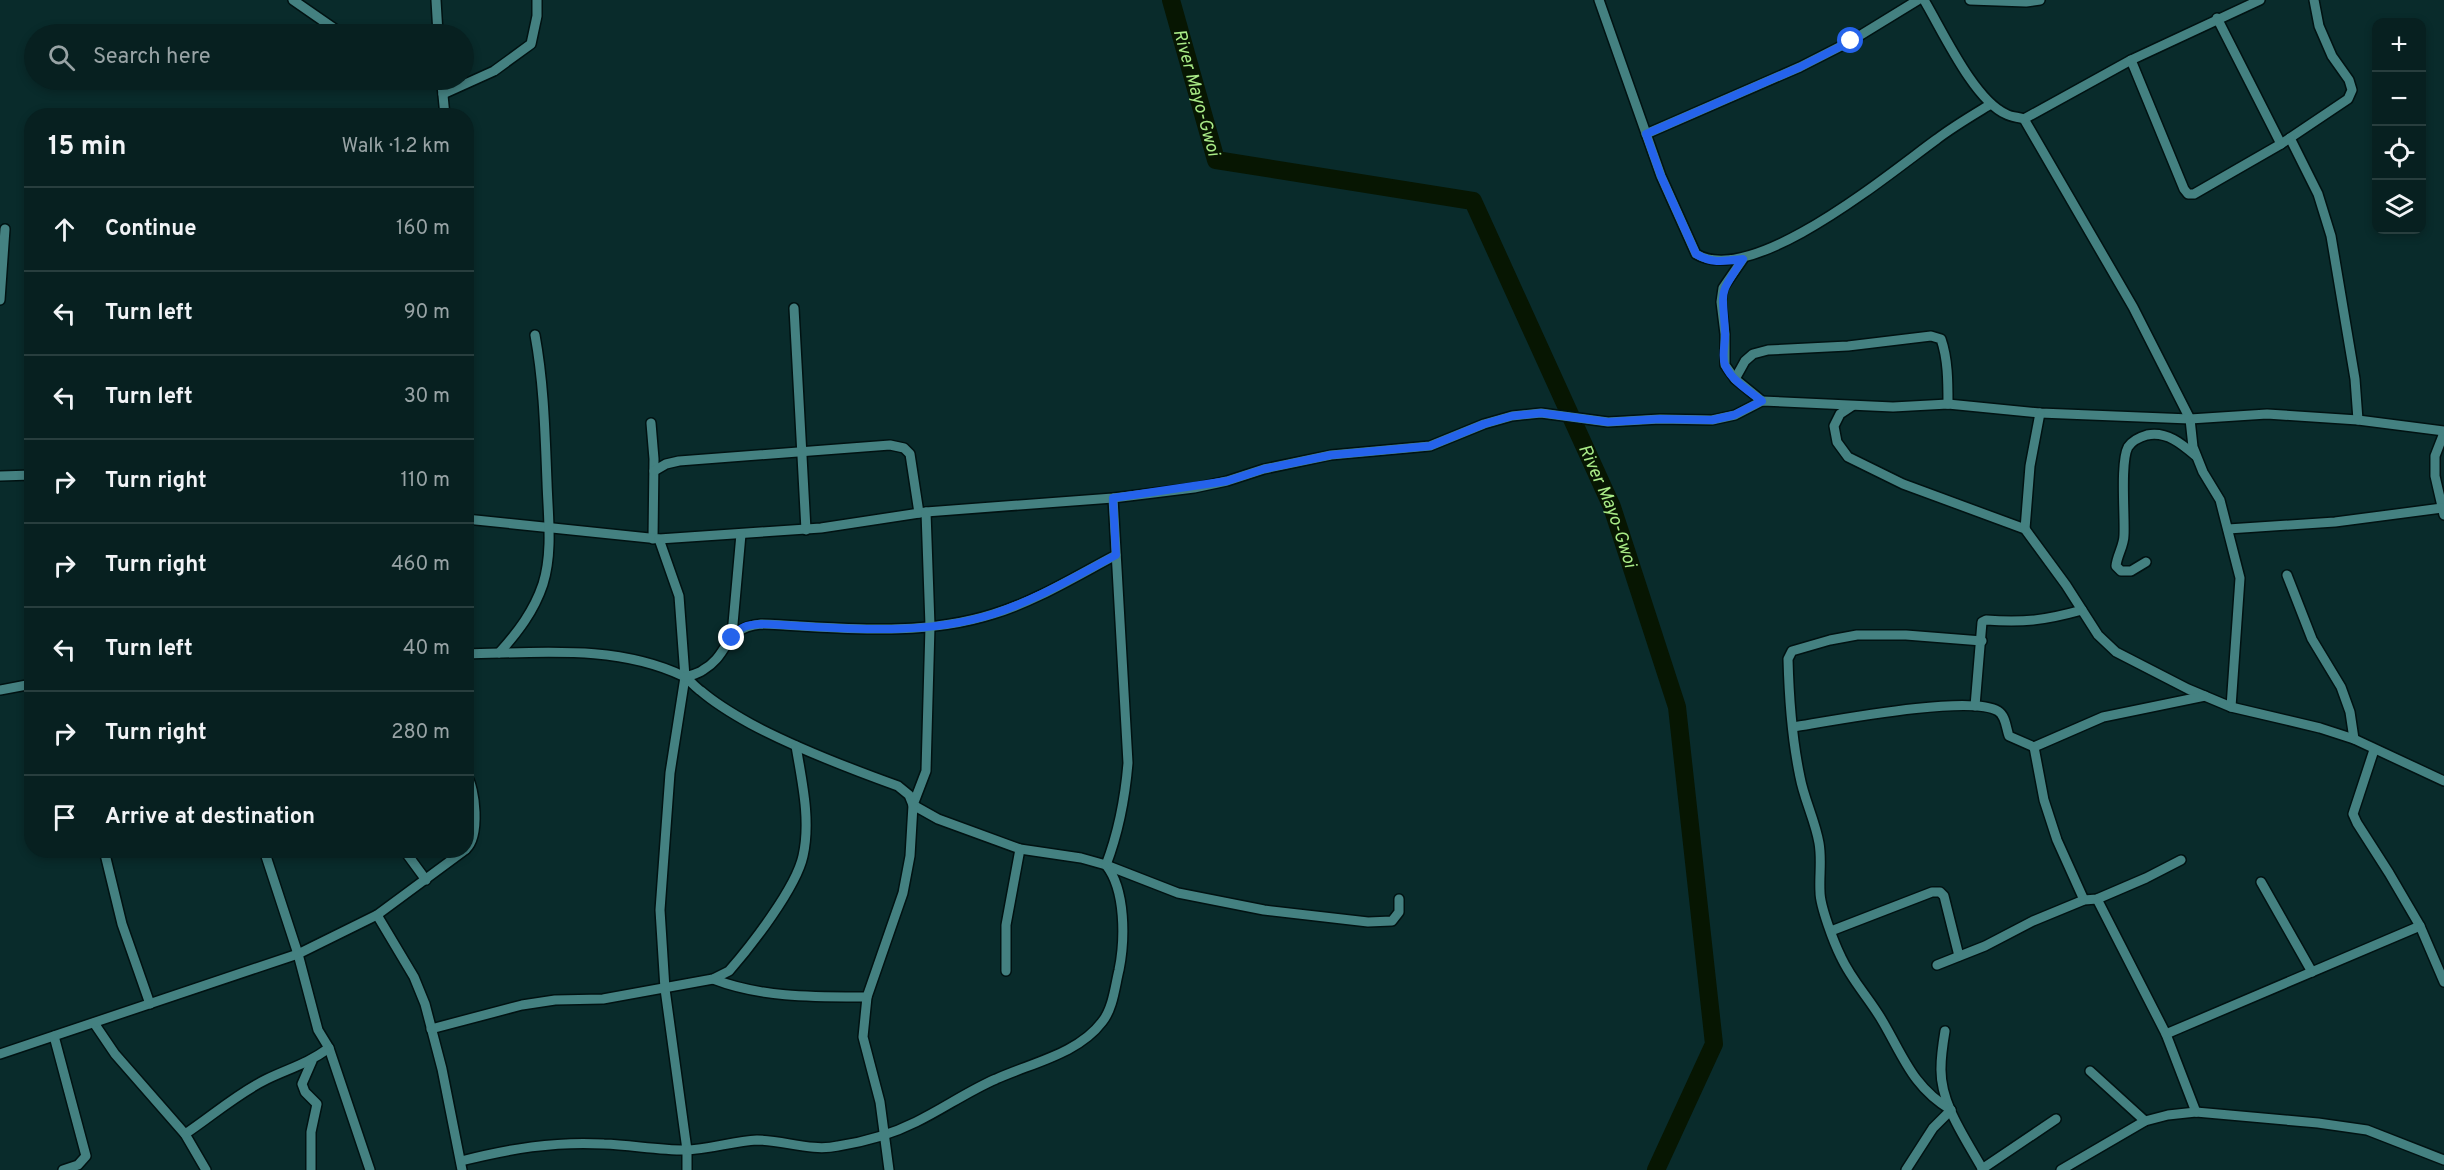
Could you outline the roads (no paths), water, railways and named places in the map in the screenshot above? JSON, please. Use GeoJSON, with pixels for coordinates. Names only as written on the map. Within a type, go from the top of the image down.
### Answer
{"type":"FeatureCollection","features":[{"type":"Feature","properties":{"kind":"street"},"geometry":{"type":"LineString","coordinates":[[293,0],[328,24]]}},
{"type":"Feature","properties":{"kind":"street"},"geometry":{"type":"LineString","coordinates":[[436,0],[437,24]]}},
{"type":"Feature","properties":{"kind":"street"},"geometry":{"type":"LineString","coordinates":[[474,77],[494,71],[531,44],[537,16],[537,0]]}},
{"type":"Feature","properties":{"kind":"street"},"geometry":{"type":"LineString","coordinates":[[1599,0],[1661,176],[1696,254],[1706,260],[1719,262],[1743,259],[1815,226],[1886,179],[1938,138],[1991,104]]}},
{"type":"Feature","properties":{"kind":"street"},"geometry":{"type":"LineString","coordinates":[[1646,134],[1800,67],[1851,41],[1918,0]]}},
{"type":"Feature","properties":{"kind":"street"},"geometry":{"type":"LineString","coordinates":[[1924,0],[1965,72],[1991,104],[2006,115],[2024,119],[2132,60],[2217,18],[2260,0]]}},
{"type":"Feature","properties":{"kind":"street"},"geometry":{"type":"LineString","coordinates":[[1970,0],[2026,2],[2040,0]]}},
{"type":"Feature","properties":{"kind":"street"},"geometry":{"type":"LineString","coordinates":[[2132,60],[2184,189],[2188,194],[2194,194],[2281,144],[2348,99],[2352,90],[2349,80],[2332,56],[2319,26],[2314,0]]}},
{"type":"Feature","properties":{"kind":"street"},"geometry":{"type":"LineString","coordinates":[[2217,18],[2281,144]]}},
{"type":"Feature","properties":{"kind":"street"},"geometry":{"type":"LineString","coordinates":[[442,90],[444,108]]}},
{"type":"Feature","properties":{"kind":"street"},"geometry":{"type":"LineString","coordinates":[[2024,119],[2133,307],[2190,419],[2193,447],[2203,472],[2220,500],[2240,578],[2231,706]]}},
{"type":"Feature","properties":{"kind":"street"},"geometry":{"type":"LineString","coordinates":[[2290,138],[2318,194],[2331,236],[2355,379],[2358,420]]}},
{"type":"Feature","properties":{"kind":"street"},"geometry":{"type":"LineString","coordinates":[[0,300],[5,229]]}},
{"type":"Feature","properties":{"kind":"street"},"geometry":{"type":"LineString","coordinates":[[1743,259],[1723,288],[1721,302],[1725,334],[1725,364],[1735,380],[1762,401]]}},
{"type":"Feature","properties":{"kind":"street"},"geometry":{"type":"LineString","coordinates":[[794,308],[806,530]]}},
{"type":"Feature","properties":{"kind":"street"},"geometry":{"type":"LineString","coordinates":[[499,653],[523,625],[544,582],[549,529],[542,373],[535,335]]}},
{"type":"Feature","properties":{"kind":"street"},"geometry":{"type":"LineString","coordinates":[[1735,380],[1745,360],[1753,354],[1768,350],[1848,346],[1931,336],[1941,339],[1944,346],[1948,404]]}},
{"type":"Feature","properties":{"kind":"street"},"geometry":{"type":"LineString","coordinates":[[474,520],[656,539],[806,530],[922,513],[1113,498],[1227,481],[1264,469],[1331,455],[1430,446],[1484,424],[1512,416],[1541,413],[1608,422],[1660,419],[1712,420],[1734,415],[1762,401],[1852,406],[1948,404],[2040,413],[2190,419],[2266,414],[2358,420],[2444,432],[2435,456],[2436,476],[2443,512],[2228,529]]}},
{"type":"Feature","properties":{"kind":"street"},"geometry":{"type":"LineString","coordinates":[[1852,406],[1840,414],[1834,426],[1837,442],[1848,457],[1903,484],[2025,529],[2098,635],[2116,652],[2205,696],[2231,706],[2320,728],[2354,739],[2444,781]]}},
{"type":"Feature","properties":{"kind":"street"},"geometry":{"type":"LineString","coordinates":[[2025,529],[2030,466],[2040,413]]}},
{"type":"Feature","properties":{"kind":"street"},"geometry":{"type":"LineString","coordinates":[[651,423],[656,539],[679,596],[685,677],[670,772],[660,910],[665,989],[687,1150],[687,1170]]}},
{"type":"Feature","properties":{"kind":"street"},"geometry":{"type":"LineString","coordinates":[[2146,562],[2132,571],[2121,571],[2116,566],[2124,538],[2125,460],[2128,447],[2136,439],[2149,435],[2164,435],[2182,444],[2197,457]]}},
{"type":"Feature","properties":{"kind":"street"},"geometry":{"type":"LineString","coordinates":[[654,471],[666,464],[679,461],[890,445],[904,448],[910,454],[922,513],[930,626],[926,771],[913,804],[910,856],[903,893],[867,997],[863,1037],[868,1065],[880,1102],[889,1170]]}},
{"type":"Feature","properties":{"kind":"street"},"geometry":{"type":"LineString","coordinates":[[0,476],[24,475]]}},
{"type":"Feature","properties":{"kind":"street"},"geometry":{"type":"LineString","coordinates":[[1106,865],[1119,832],[1126,794],[1128,763],[1113,498]]}},
{"type":"Feature","properties":{"kind":"street"},"geometry":{"type":"LineString","coordinates":[[732,638],[741,534]]}},
{"type":"Feature","properties":{"kind":"street"},"geometry":{"type":"LineString","coordinates":[[685,677],[704,670],[718,657],[738,630],[746,625],[892,630],[956,624],[1016,606],[1116,555]]}},
{"type":"Feature","properties":{"kind":"street"},"geometry":{"type":"LineString","coordinates":[[2287,575],[2312,639],[2341,687],[2350,712],[2354,739]]}},
{"type":"Feature","properties":{"kind":"street"},"geometry":{"type":"LineString","coordinates":[[1975,706],[1982,622],[1986,620],[2016,622],[2043,620],[2082,610]]}},
{"type":"Feature","properties":{"kind":"street"},"geometry":{"type":"LineString","coordinates":[[1951,1110],[1937,1101],[1918,1083],[1905,1065],[1882,1019],[1841,957],[1831,931],[1821,899],[1821,860],[1818,840],[1800,780],[1788,660],[1792,651],[1857,635],[1945,637],[1982,641]]}},
{"type":"Feature","properties":{"kind":"street"},"geometry":{"type":"LineString","coordinates":[[474,654],[581,652],[617,656],[685,677],[720,705],[796,746],[816,756],[898,786],[909,795],[913,804],[938,819],[1020,849],[1081,858],[1106,865],[1178,893],[1264,910],[1368,922],[1392,921],[1398,912],[1399,899]]}},
{"type":"Feature","properties":{"kind":"street"},"geometry":{"type":"LineString","coordinates":[[0,690],[24,686]]}},
{"type":"Feature","properties":{"kind":"street"},"geometry":{"type":"LineString","coordinates":[[1793,727],[1913,709],[1975,706],[1997,710],[2003,716],[2009,736],[2034,747],[2103,717],[2205,696]]}},
{"type":"Feature","properties":{"kind":"street"},"geometry":{"type":"LineString","coordinates":[[431,1029],[522,1005],[555,1000],[603,999],[665,989],[689,982],[713,979],[729,971],[792,886],[803,856],[806,818],[796,746]]}},
{"type":"Feature","properties":{"kind":"street"},"geometry":{"type":"LineString","coordinates":[[2034,747],[2050,820],[2084,900]]}},
{"type":"Feature","properties":{"kind":"street"},"geometry":{"type":"LineString","coordinates":[[2374,750],[2353,814],[2420,926],[2444,982]]}},
{"type":"Feature","properties":{"kind":"street"},"geometry":{"type":"LineString","coordinates":[[474,814],[474,838]]}},
{"type":"Feature","properties":{"kind":"street"},"geometry":{"type":"LineString","coordinates":[[1006,971],[1006,925],[1020,849]]}},
{"type":"Feature","properties":{"kind":"street"},"geometry":{"type":"LineString","coordinates":[[106,858],[122,924],[150,1004]]}},
{"type":"Feature","properties":{"kind":"street"},"geometry":{"type":"LineString","coordinates":[[267,858],[298,954],[318,1030],[329,1048],[370,1170]]}},
{"type":"Feature","properties":{"kind":"street"},"geometry":{"type":"LineString","coordinates":[[410,858],[426,880]]}},
{"type":"Feature","properties":{"kind":"street"},"geometry":{"type":"LineString","coordinates":[[0,1054],[298,954],[377,915],[455,858]]}},
{"type":"Feature","properties":{"kind":"street"},"geometry":{"type":"LineString","coordinates":[[1937,965],[2084,900],[2097,900],[2181,860]]}},
{"type":"Feature","properties":{"kind":"street"},"geometry":{"type":"LineString","coordinates":[[377,915],[414,977],[431,1029],[462,1166],[510,1149],[558,1143],[687,1150],[757,1140],[781,1141],[804,1147],[836,1147],[884,1135],[916,1122],[995,1079],[1060,1053],[1085,1039],[1104,1021],[1113,997],[1120,963],[1122,909],[1113,873],[1106,865]]}},
{"type":"Feature","properties":{"kind":"street"},"geometry":{"type":"LineString","coordinates":[[2261,882],[2312,972]]}},
{"type":"Feature","properties":{"kind":"street"},"geometry":{"type":"LineString","coordinates":[[1831,931],[1932,892],[1940,892],[1944,896],[1959,956]]}},
{"type":"Feature","properties":{"kind":"street"},"geometry":{"type":"LineString","coordinates":[[2097,900],[2166,1034],[2196,1112]]}},
{"type":"Feature","properties":{"kind":"street"},"geometry":{"type":"LineString","coordinates":[[2166,1034],[2420,926]]}},
{"type":"Feature","properties":{"kind":"street"},"geometry":{"type":"LineString","coordinates":[[713,979],[748,991],[808,996],[867,997]]}},
{"type":"Feature","properties":{"kind":"street"},"geometry":{"type":"LineString","coordinates":[[94,1023],[115,1054],[185,1134],[206,1170]]}},
{"type":"Feature","properties":{"kind":"street"},"geometry":{"type":"LineString","coordinates":[[1945,1031],[1941,1068],[1943,1088],[1951,1110],[1982,1170],[2056,1119]]}},
{"type":"Feature","properties":{"kind":"street"},"geometry":{"type":"LineString","coordinates":[[54,1036],[86,1156],[78,1165],[63,1170]]}},
{"type":"Feature","properties":{"kind":"street"},"geometry":{"type":"LineString","coordinates":[[185,1134],[268,1078],[312,1061],[329,1048]]}},
{"type":"Feature","properties":{"kind":"street"},"geometry":{"type":"LineString","coordinates":[[311,1170],[311,1132],[317,1104],[305,1092],[302,1084],[312,1061]]}},
{"type":"Feature","properties":{"kind":"street"},"geometry":{"type":"LineString","coordinates":[[2090,1071],[2145,1121]]}},
{"type":"Feature","properties":{"kind":"street"},"geometry":{"type":"LineString","coordinates":[[1906,1170],[1933,1128],[1951,1110]]}},
{"type":"Feature","properties":{"kind":"street"},"geometry":{"type":"LineString","coordinates":[[2061,1170],[2145,1121],[2168,1115],[2196,1112],[2318,1123],[2367,1130],[2444,1160]]}},
{"type":"Feature","properties":{"kind":"waterway","name":"River Mayo-Gwoi"},"geometry":{"type":"LineString","coordinates":[[1171,0],[1216,160],[1473,201],[1612,507],[1677,707],[1714,1044],[1656,1170]]}}]}
